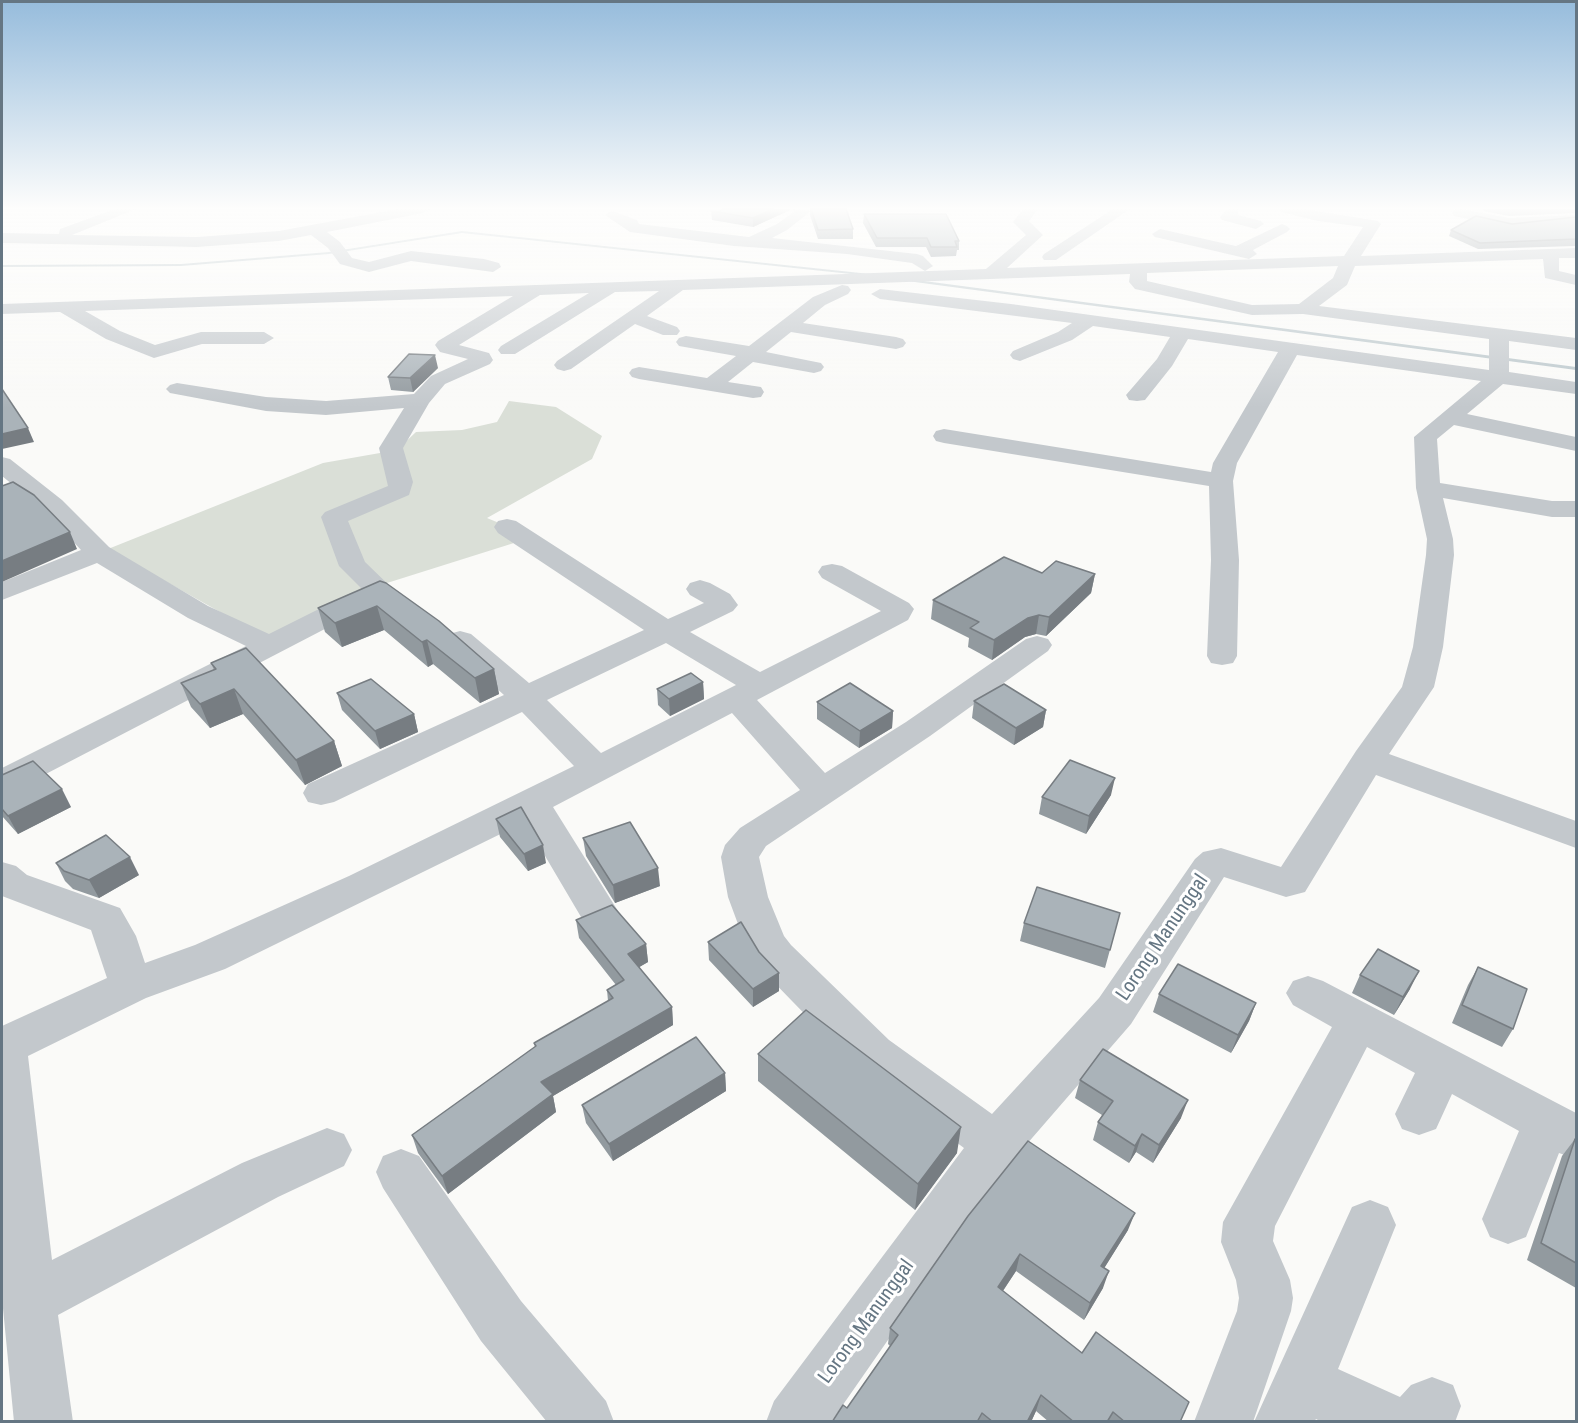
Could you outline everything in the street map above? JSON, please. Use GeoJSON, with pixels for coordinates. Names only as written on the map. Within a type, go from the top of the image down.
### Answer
{"type":"FeatureCollection","features":[{"type":"Feature","properties":{"kind":"street"},"geometry":{"type":"LineString","coordinates":[[464,292],[486,275]]}},
{"type":"Feature","properties":{"kind":"street"},"geometry":{"type":"LineString","coordinates":[[711,385],[754,354],[840,284],[873,278],[934,275]]}},
{"type":"Feature","properties":{"kind":"street"},"geometry":{"type":"LineString","coordinates":[[1139,275],[1138,282],[1154,289],[1252,309],[1303,309],[1499,340],[1576,344]]}},
{"type":"Feature","properties":{"kind":"street"},"geometry":{"type":"LineString","coordinates":[[1303,309],[1341,281],[1343,275]]}},
{"type":"Feature","properties":{"kind":"street"},"geometry":{"type":"LineString","coordinates":[[1557,275],[1576,280]]}},
{"type":"Feature","properties":{"kind":"street"},"geometry":{"type":"LineString","coordinates":[[304,297],[339,282]]}},
{"type":"Feature","properties":{"kind":"street"},"geometry":{"type":"LineString","coordinates":[[2,309],[679,285],[840,284],[1290,349],[1499,372],[1576,388]]}},
{"type":"Feature","properties":{"kind":"street"},"geometry":{"type":"LineString","coordinates":[[564,365],[679,285]]}},
{"type":"Feature","properties":{"kind":"street"},"geometry":{"type":"LineString","coordinates":[[508,350],[612,288]]}},
{"type":"Feature","properties":{"kind":"street"},"geometry":{"type":"LineString","coordinates":[[382,592],[353,566],[333,518],[342,512],[395,493],[402,487],[391,448],[420,400],[438,380],[483,360],[482,357],[447,348],[445,345],[535,290]]}},
{"type":"Feature","properties":{"kind":"street"},"geometry":{"type":"LineString","coordinates":[[64,306],[113,335],[154,352],[201,338],[264,338]]}},
{"type":"Feature","properties":{"kind":"street"},"geometry":{"type":"LineString","coordinates":[[633,317],[663,327],[678,337],[814,367]]}},
{"type":"Feature","properties":{"kind":"street"},"geometry":{"type":"LineString","coordinates":[[1020,355],[1065,336],[1088,321]]}},
{"type":"Feature","properties":{"kind":"street"},"geometry":{"type":"LineString","coordinates":[[787,326],[896,343]]}},
{"type":"Feature","properties":{"kind":"street"},"geometry":{"type":"LineString","coordinates":[[1137,395],[1165,362],[1182,333]]}},
{"type":"Feature","properties":{"kind":"street"},"geometry":{"type":"LineString","coordinates":[[1499,340],[1499,372]]}},
{"type":"Feature","properties":{"kind":"street"},"geometry":{"type":"LineString","coordinates":[[1222,656],[1225,560],[1223,472],[1290,349]]}},
{"type":"Feature","properties":{"kind":"street","name":"Lorong Manunggal"},"geometry":{"type":"LineString","coordinates":[[795,1422],[996,1144],[1115,1011],[1213,865],[1221,862],[1283,883],[1291,882],[1368,759],[1418,687],[1425,664],[1440,555],[1440,539],[1428,488],[1425,437],[1499,372]]}},
{"type":"Feature","properties":{"kind":"street"},"geometry":{"type":"LineString","coordinates":[[639,373],[753,392]]}},
{"type":"Feature","properties":{"kind":"street"},"geometry":{"type":"LineString","coordinates":[[177,389],[266,404],[326,408],[420,400]]}},
{"type":"Feature","properties":{"kind":"street"},"geometry":{"type":"LineString","coordinates":[[304,425],[326,408]]}},
{"type":"Feature","properties":{"kind":"street"},"geometry":{"type":"LineString","coordinates":[[1448,417],[1576,444]]}},
{"type":"Feature","properties":{"kind":"street"},"geometry":{"type":"LineString","coordinates":[[944,436],[1223,472]]}},
{"type":"Feature","properties":{"kind":"street"},"geometry":{"type":"LineString","coordinates":[[1139,448],[1223,472]]}},
{"type":"Feature","properties":{"kind":"street"},"geometry":{"type":"LineString","coordinates":[[2,464],[53,505],[99,552],[198,612],[269,645]]}},
{"type":"Feature","properties":{"kind":"street"},"geometry":{"type":"LineString","coordinates":[[1428,488],[1552,509],[1576,509]]}},
{"type":"Feature","properties":{"kind":"street"},"geometry":{"type":"LineString","coordinates":[[507,527],[666,631],[748,691],[821,791]]}},
{"type":"Feature","properties":{"kind":"street"},"geometry":{"type":"LineString","coordinates":[[2,592],[99,552]]}},
{"type":"Feature","properties":{"kind":"street"},"geometry":{"type":"LineString","coordinates":[[44,1422],[3,1046],[131,986],[210,957],[532,803],[898,614],[898,609],[832,572]]}},
{"type":"Feature","properties":{"kind":"street"},"geometry":{"type":"LineString","coordinates":[[321,793],[723,605],[720,600],[700,589]]}},
{"type":"Feature","properties":{"kind":"street"},"geometry":{"type":"LineString","coordinates":[[2,782],[364,597],[382,592],[396,595],[412,605]]}},
{"type":"Feature","properties":{"kind":"street"},"geometry":{"type":"LineString","coordinates":[[439,625],[526,697],[597,769]]}},
{"type":"Feature","properties":{"kind":"street"},"geometry":{"type":"LineString","coordinates":[[996,1144],[873,1054],[817,1000],[766,943],[748,897],[741,868],[741,852],[753,837],[918,729],[1036,645]]}},
{"type":"Feature","properties":{"kind":"street"},"geometry":{"type":"LineString","coordinates":[[1368,759],[1576,835]]}},
{"type":"Feature","properties":{"kind":"street"},"geometry":{"type":"LineString","coordinates":[[532,803],[598,911]]}},
{"type":"Feature","properties":{"kind":"street"},"geometry":{"type":"LineString","coordinates":[[2,876],[13,885],[106,919],[115,936],[131,986]]}},
{"type":"Feature","properties":{"kind":"street"},"geometry":{"type":"LineString","coordinates":[[1308,993],[1562,1129],[1508,1219]]}},
{"type":"Feature","properties":{"kind":"street"},"geometry":{"type":"LineString","coordinates":[[1226,1421],[1264,1311],[1266,1298],[1263,1280],[1247,1242],[1249,1222],[1358,1021]]}},
{"type":"Feature","properties":{"kind":"street"},"geometry":{"type":"LineString","coordinates":[[1419,1114],[1442,1065]]}},
{"type":"Feature","properties":{"kind":"street"},"geometry":{"type":"LineString","coordinates":[[29,1301],[260,1180],[327,1150]]}},
{"type":"Feature","properties":{"kind":"street"},"geometry":{"type":"LineString","coordinates":[[401,1172],[501,1321],[585,1422]]}},
{"type":"Feature","properties":{"kind":"street"},"geometry":{"type":"LineString","coordinates":[[1370,1225],[1293,1402],[1411,1416]]}},
{"type":"Feature","properties":{"kind":"shaded area"},"geometry":{"type":"Polygon","coordinates":[[[509,401],[556,407],[602,436],[592,459],[487,518],[533,537],[387,583],[268,639],[108,549],[323,463],[397,450],[416,432],[462,430],[497,422],[509,401]]]}},
{"type":"Feature","properties":{"kind":"building"},"geometry":{"type":"Polygon","coordinates":[[[409,354],[435,355],[410,378],[388,377],[409,354]]]}},
{"type":"Feature","properties":{"kind":"building"},"geometry":{"type":"Polygon","coordinates":[[[2,389],[28,428],[2,434],[2,389]]]}},
{"type":"Feature","properties":{"kind":"building"},"geometry":{"type":"Polygon","coordinates":[[[13,482],[34,495],[70,532],[2,561],[2,486],[13,482]]]}},
{"type":"Feature","properties":{"kind":"building"},"geometry":{"type":"Polygon","coordinates":[[[1004,557],[1042,573],[1056,561],[1095,574],[1049,617],[1039,615],[1028,618],[994,640],[970,628],[979,622],[933,600],[1004,557]]]}},
{"type":"Feature","properties":{"kind":"building"},"geometry":{"type":"Polygon","coordinates":[[[380,581],[439,621],[494,669],[475,678],[427,640],[422,642],[377,606],[335,623],[318,608],[380,581]]]}},
{"type":"Feature","properties":{"kind":"building"},"geometry":{"type":"Polygon","coordinates":[[[246,648],[334,741],[296,760],[234,689],[200,704],[181,683],[216,669],[211,663],[246,648]]]}},
{"type":"Feature","properties":{"kind":"building"},"geometry":{"type":"Polygon","coordinates":[[[691,673],[703,682],[669,699],[657,689],[691,673]]]}},
{"type":"Feature","properties":{"kind":"building"},"geometry":{"type":"Polygon","coordinates":[[[371,679],[414,714],[375,731],[337,693],[371,679]]]}},
{"type":"Feature","properties":{"kind":"building"},"geometry":{"type":"Polygon","coordinates":[[[850,683],[893,711],[860,731],[817,702],[850,683]]]}},
{"type":"Feature","properties":{"kind":"building"},"geometry":{"type":"Polygon","coordinates":[[[1004,684],[1046,710],[1016,728],[974,701],[1004,684]]]}},
{"type":"Feature","properties":{"kind":"building"},"geometry":{"type":"Polygon","coordinates":[[[1070,760],[1115,778],[1089,816],[1042,797],[1070,760]]]}},
{"type":"Feature","properties":{"kind":"building"},"geometry":{"type":"Polygon","coordinates":[[[33,761],[62,789],[8,816],[2,809],[2,775],[33,761]]]}},
{"type":"Feature","properties":{"kind":"building"},"geometry":{"type":"Polygon","coordinates":[[[521,807],[543,845],[524,854],[496,819],[521,807]]]}},
{"type":"Feature","properties":{"kind":"building"},"geometry":{"type":"Polygon","coordinates":[[[630,822],[658,868],[613,885],[583,838],[630,822]]]}},
{"type":"Feature","properties":{"kind":"building"},"geometry":{"type":"Polygon","coordinates":[[[106,835],[130,857],[89,880],[64,871],[56,863],[106,835]]]}},
{"type":"Feature","properties":{"kind":"building"},"geometry":{"type":"Polygon","coordinates":[[[1037,887],[1120,913],[1110,950],[1024,923],[1037,887]]]}},
{"type":"Feature","properties":{"kind":"building"},"geometry":{"type":"Polygon","coordinates":[[[612,905],[646,944],[628,954],[672,1007],[541,1082],[553,1094],[442,1176],[412,1135],[536,1046],[534,1043],[613,998],[607,990],[624,980],[576,920],[612,905]]]}},
{"type":"Feature","properties":{"kind":"building"},"geometry":{"type":"Polygon","coordinates":[[[741,922],[759,952],[779,973],[753,989],[708,942],[741,922]]]}},
{"type":"Feature","properties":{"kind":"building"},"geometry":{"type":"Polygon","coordinates":[[[1378,949],[1419,971],[1403,997],[1360,975],[1378,949]]]}},
{"type":"Feature","properties":{"kind":"building"},"geometry":{"type":"Polygon","coordinates":[[[1178,964],[1256,1003],[1238,1035],[1159,994],[1178,964]]]}},
{"type":"Feature","properties":{"kind":"building"},"geometry":{"type":"Polygon","coordinates":[[[1478,967],[1527,989],[1513,1029],[1462,1005],[1478,967]]]}},
{"type":"Feature","properties":{"kind":"building"},"geometry":{"type":"Polygon","coordinates":[[[806,1010],[961,1127],[918,1184],[758,1054],[806,1010]]]}},
{"type":"Feature","properties":{"kind":"building"},"geometry":{"type":"Polygon","coordinates":[[[696,1037],[725,1073],[609,1144],[582,1105],[696,1037]]]}},
{"type":"Feature","properties":{"kind":"building"},"geometry":{"type":"Polygon","coordinates":[[[1103,1049],[1188,1100],[1159,1145],[1142,1134],[1135,1146],[1098,1122],[1113,1101],[1080,1080],[1103,1049]]]}},
{"type":"Feature","properties":{"kind":"building"},"geometry":{"type":"Polygon","coordinates":[[[1576,1139],[1576,1263],[1541,1243],[1576,1139]]]}},
{"type":"Feature","properties":{"kind":"building"},"geometry":{"type":"Polygon","coordinates":[[[1028,1141],[1135,1213],[1101,1266],[1109,1271],[1090,1303],[1020,1254],[998,1287],[1082,1353],[1096,1332],[1189,1402],[1180,1422],[1125,1422],[1113,1412],[1107,1422],[1074,1422],[1041,1395],[1027,1422],[993,1422],[982,1413],[977,1422],[832,1422],[843,1405],[847,1408],[898,1335],[890,1328],[968,1216],[1028,1141]]]}},
{"type":"Feature","properties":{"kind":"waterway"},"geometry":{"type":"LineString","coordinates":[[909,280],[1576,369]]}}]}
